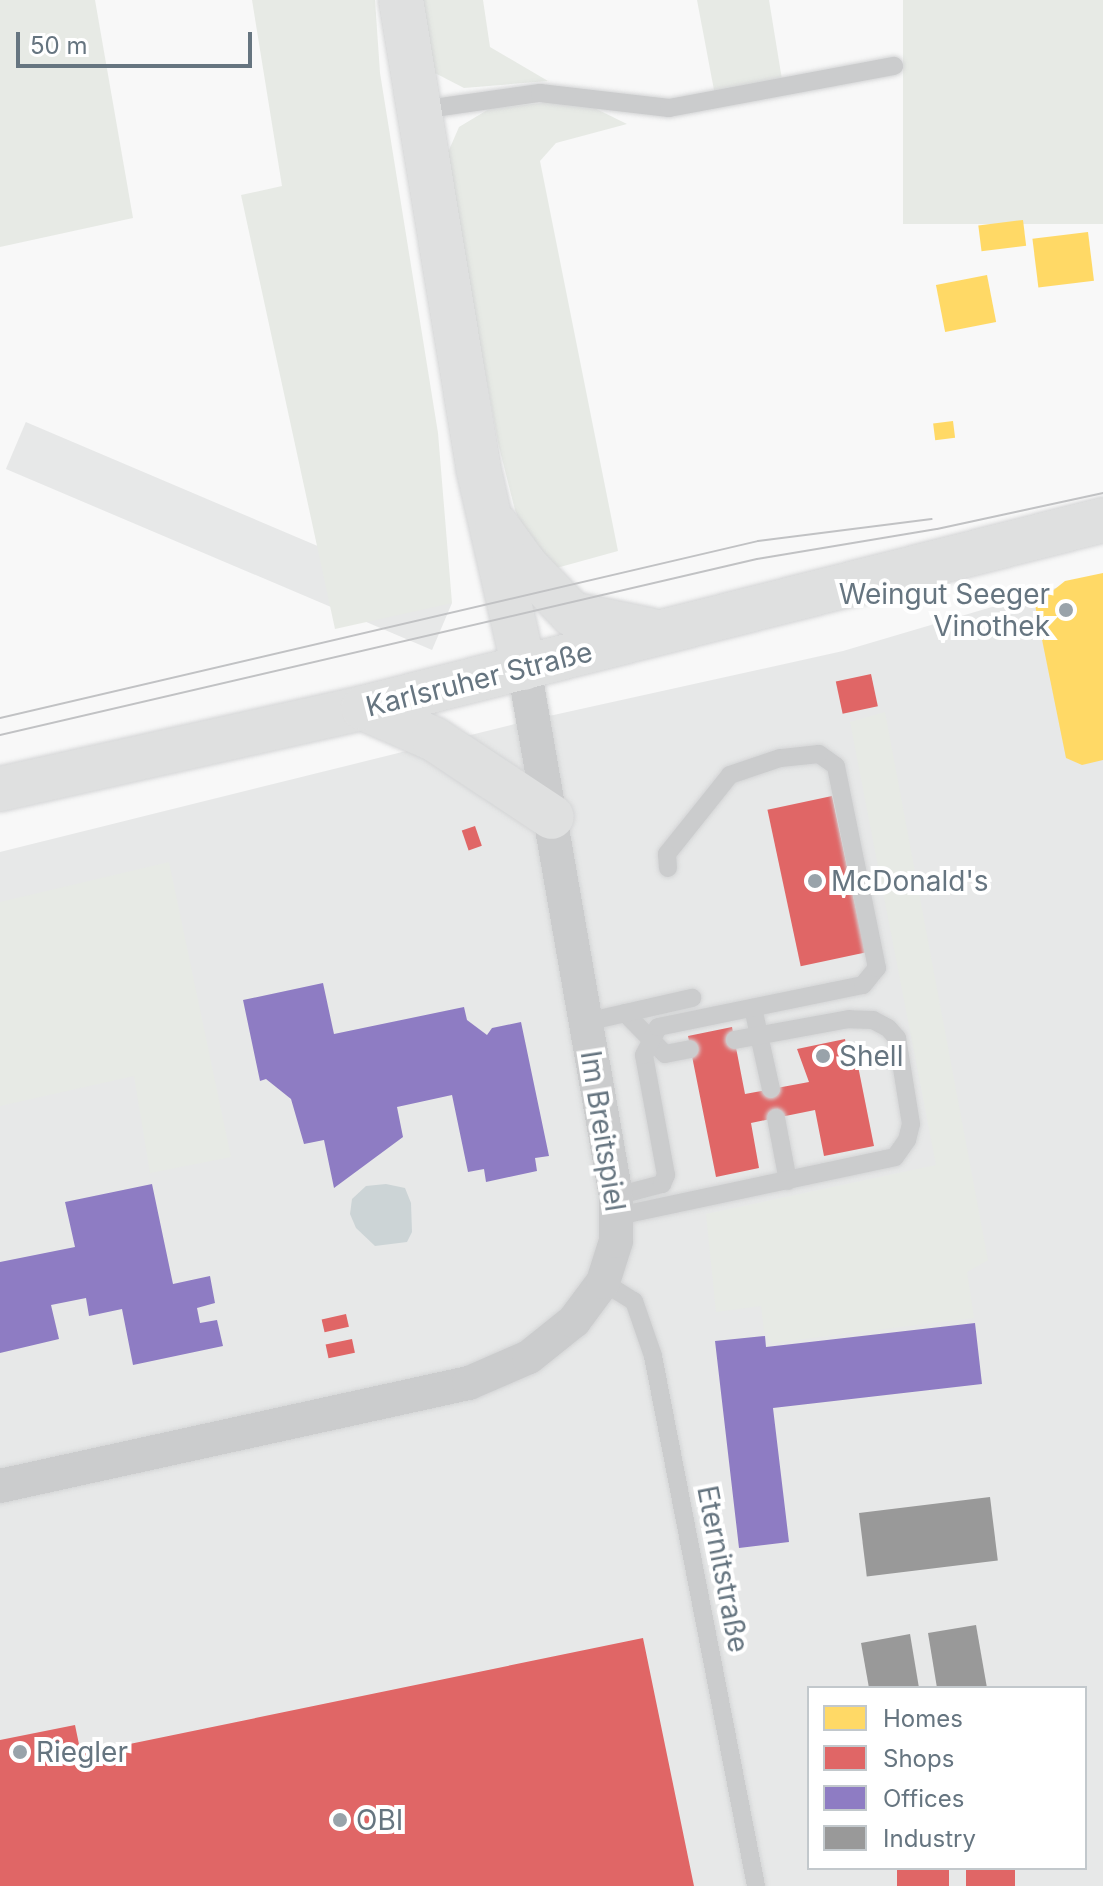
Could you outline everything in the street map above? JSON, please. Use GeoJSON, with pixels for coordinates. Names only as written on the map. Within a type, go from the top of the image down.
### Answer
{"type":"FeatureCollection","features":[{"type":"Feature","properties":{"kind":"main road"},"geometry":{"type":"LineString","coordinates":[[401,0],[488,515],[524,668]]}},
{"type":"Feature","properties":{"kind":"main road"},"geometry":{"type":"LineString","coordinates":[[488,515],[526,566],[572,614],[657,634]]}},
{"type":"Feature","properties":{"kind":"main road","name":"Karlsruher Straße"},"geometry":{"type":"LineString","coordinates":[[0,789],[363,708],[956,560],[1103,520]]}},
{"type":"Feature","properties":{"kind":"main road"},"geometry":{"type":"LineString","coordinates":[[363,708],[443,744],[552,817]]}},
{"type":"Feature","properties":{"kind":"street","name":"Im Breitspiel"},"geometry":{"type":"LineString","coordinates":[[0,1486],[469,1383],[529,1357],[574,1321],[603,1282],[617,1206],[524,668]]}},
{"type":"Feature","properties":{"kind":"lane"},"geometry":{"type":"LineString","coordinates":[[420,110],[540,93],[669,108],[894,66]]}},
{"type":"Feature","properties":{"kind":"lane"},"geometry":{"type":"LineString","coordinates":[[617,1206],[662,1184],[666,1175],[644,1055],[649,1038],[658,1027],[863,985],[877,968],[836,766],[819,754],[780,758],[730,775],[667,854],[668,868]]}},
{"type":"Feature","properties":{"kind":"lane"},"geometry":{"type":"LineString","coordinates":[[586,1022],[692,998]]}},
{"type":"Feature","properties":{"kind":"lane"},"geometry":{"type":"LineString","coordinates":[[753,1008],[771,1089]]}},
{"type":"Feature","properties":{"kind":"lane"},"geometry":{"type":"LineString","coordinates":[[625,1013],[665,1054],[690,1049]]}},
{"type":"Feature","properties":{"kind":"lane"},"geometry":{"type":"LineString","coordinates":[[617,1206],[692,1199],[895,1157],[911,1124],[897,1038],[873,1020],[849,1019],[735,1040]]}},
{"type":"Feature","properties":{"kind":"lane"},"geometry":{"type":"LineString","coordinates":[[776,1118],[788,1181]]}},
{"type":"Feature","properties":{"kind":"lane","name":"Eternitstraße"},"geometry":{"type":"LineString","coordinates":[[603,1282],[634,1301],[653,1356],[756,1886]]}},
{"type":"Feature","properties":{"kind":"shaded area"},"geometry":{"type":"Polygon","coordinates":[[[0,0],[95,0],[133,218],[0,247],[0,0]]]}},
{"type":"Feature","properties":{"kind":"shaded area"},"geometry":{"type":"Polygon","coordinates":[[[252,0],[375,0],[380,73],[438,433],[452,603],[335,629],[241,195],[282,186],[252,0]]]}},
{"type":"Feature","properties":{"kind":"shaded area"},"geometry":{"type":"Polygon","coordinates":[[[423,0],[483,0],[490,47],[548,81],[464,88],[433,72],[423,0]]]}},
{"type":"Feature","properties":{"kind":"shaded area"},"geometry":{"type":"Polygon","coordinates":[[[697,0],[769,0],[784,92],[717,106],[697,0]]]}},
{"type":"Feature","properties":{"kind":"shaded area"},"geometry":{"type":"Polygon","coordinates":[[[903,0],[1103,0],[1103,224],[903,224],[903,0]]]}},
{"type":"Feature","properties":{"kind":"shaded area"},"geometry":{"type":"Polygon","coordinates":[[[576,99],[627,124],[556,143],[540,161],[618,551],[542,572],[515,510],[498,443],[446,157],[459,127],[489,109],[576,99]]]}},
{"type":"Feature","properties":{"kind":"shaded area"},"geometry":{"type":"Polygon","coordinates":[[[26,422],[452,603],[432,650],[6,469],[26,422]]]}},
{"type":"Feature","properties":{"kind":"shaded area"},"geometry":{"type":"Polygon","coordinates":[[[1103,574],[1103,1886],[0,1886],[0,852],[531,720],[843,651],[1103,574]]]}},
{"type":"Feature","properties":{"kind":"shaded area"},"geometry":{"type":"Polygon","coordinates":[[[885,712],[988,1260],[967,1272],[974,1318],[772,1343],[764,1332],[761,1306],[716,1312],[706,1214],[936,1165],[850,722],[885,712]]]}},
{"type":"Feature","properties":{"kind":"shaded area"},"geometry":{"type":"Polygon","coordinates":[[[169,862],[231,1157],[150,1173],[134,1076],[0,1106],[0,902],[169,862]]]}},
{"type":"Feature","properties":{"kind":"shaded area"},"geometry":{"type":"Polygon","coordinates":[[[386,1184],[405,1188],[411,1203],[412,1232],[407,1242],[375,1246],[356,1228],[350,1214],[352,1199],[366,1186],[386,1184]]]}},
{"type":"Feature","properties":{"kind":"building: Homes"},"geometry":{"type":"Polygon","coordinates":[[[1023,220],[1026,246],[982,251],[978,225],[1023,220]]]}},
{"type":"Feature","properties":{"kind":"building: Homes"},"geometry":{"type":"Polygon","coordinates":[[[1088,232],[1094,281],[1038,287],[1032,239],[1088,232]]]}},
{"type":"Feature","properties":{"kind":"building: Homes"},"geometry":{"type":"Polygon","coordinates":[[[987,275],[996,322],[945,332],[936,285],[987,275]]]}},
{"type":"Feature","properties":{"kind":"building: Homes"},"geometry":{"type":"Polygon","coordinates":[[[953,421],[955,438],[935,440],[933,423],[953,421]]]}},
{"type":"Feature","properties":{"kind":"building: Homes"},"geometry":{"type":"Polygon","coordinates":[[[1103,573],[1103,760],[1082,765],[1066,758],[1035,605],[1065,581],[1103,573]]]}},
{"type":"Feature","properties":{"kind":"building: Shops"},"geometry":{"type":"Polygon","coordinates":[[[871,674],[878,706],[843,714],[836,681],[871,674]]]}},
{"type":"Feature","properties":{"kind":"building: Shops","name":"McDonald's"},"geometry":{"type":"Polygon","coordinates":[[[832,796],[865,953],[801,966],[767,810],[832,796]]]}},
{"type":"Feature","properties":{"kind":"building: Shops"},"geometry":{"type":"Polygon","coordinates":[[[475,826],[482,846],[469,850],[462,831],[475,826]]]}},
{"type":"Feature","properties":{"kind":"building: Shops"},"geometry":{"type":"Polygon","coordinates":[[[732,1027],[745,1094],[809,1082],[797,1049],[845,1039],[849,1062],[857,1061],[874,1146],[824,1156],[815,1110],[751,1123],[759,1168],[716,1177],[688,1036],[732,1027]]]}},
{"type":"Feature","properties":{"kind":"building: Shops"},"geometry":{"type":"Polygon","coordinates":[[[346,1314],[349,1327],[325,1332],[322,1320],[346,1314]]]}},
{"type":"Feature","properties":{"kind":"building: Shops"},"geometry":{"type":"Polygon","coordinates":[[[352,1339],[355,1353],[329,1358],[326,1345],[352,1339]]]}},
{"type":"Feature","properties":{"kind":"building: Shops","name":"OBI"},"geometry":{"type":"Polygon","coordinates":[[[643,1638],[694,1886],[0,1886],[0,1740],[75,1725],[81,1754],[643,1638]]]}},
{"type":"Feature","properties":{"kind":"building: Shops"},"geometry":{"type":"Polygon","coordinates":[[[897,1870],[949,1870],[949,1886],[897,1886],[897,1870]]]}},
{"type":"Feature","properties":{"kind":"building: Shops"},"geometry":{"type":"Polygon","coordinates":[[[966,1870],[1015,1870],[1015,1886],[966,1886],[966,1870]]]}},
{"type":"Feature","properties":{"kind":"building: Offices"},"geometry":{"type":"Polygon","coordinates":[[[323,983],[334,1034],[464,1007],[467,1020],[487,1035],[492,1028],[521,1022],[549,1156],[535,1158],[537,1171],[486,1182],[484,1169],[468,1172],[452,1095],[397,1107],[403,1137],[334,1188],[324,1140],[304,1144],[291,1099],[266,1079],[260,1081],[243,1000],[323,983]]]}},
{"type":"Feature","properties":{"kind":"building: Offices"},"geometry":{"type":"Polygon","coordinates":[[[152,1184],[173,1284],[210,1276],[215,1303],[197,1308],[200,1323],[217,1320],[223,1346],[133,1365],[122,1309],[89,1316],[86,1298],[51,1305],[59,1339],[0,1353],[0,1262],[75,1247],[65,1202],[152,1184]]]}},
{"type":"Feature","properties":{"kind":"building: Offices"},"geometry":{"type":"Polygon","coordinates":[[[975,1323],[982,1384],[773,1408],[789,1542],[739,1548],[715,1341],[765,1336],[766,1347],[975,1323]]]}},
{"type":"Feature","properties":{"kind":"building: Industry"},"geometry":{"type":"Polygon","coordinates":[[[990,1497],[998,1561],[867,1577],[859,1513],[990,1497]]]}},
{"type":"Feature","properties":{"kind":"building: Industry"},"geometry":{"type":"Polygon","coordinates":[[[976,1625],[987,1686],[937,1686],[928,1633],[976,1625]]]}},
{"type":"Feature","properties":{"kind":"building: Industry"},"geometry":{"type":"Polygon","coordinates":[[[910,1634],[919,1686],[869,1686],[861,1643],[910,1634]]]}},
{"type":"Feature","properties":{"kind":"tram line"},"geometry":{"type":"LineString","coordinates":[[0,735],[757,559],[937,529],[1103,493]]}},
{"type":"Feature","properties":{"kind":"tram line"},"geometry":{"type":"LineString","coordinates":[[0,718],[758,541],[932,519]]}},
{"type":"Feature","properties":{"kind":"place","name":"Weingut Seeger Vinothek"},"geometry":{"type":"Point","coordinates":[1066,610]}},
{"type":"Feature","properties":{"kind":"place","name":"McDonald's"},"geometry":{"type":"Point","coordinates":[815,881]}},
{"type":"Feature","properties":{"kind":"place","name":"Shell"},"geometry":{"type":"Point","coordinates":[823,1056]}},
{"type":"Feature","properties":{"kind":"place","name":"Riegler"},"geometry":{"type":"Point","coordinates":[20,1752]}},
{"type":"Feature","properties":{"kind":"place","name":"OBI"},"geometry":{"type":"Point","coordinates":[340,1820]}}]}
